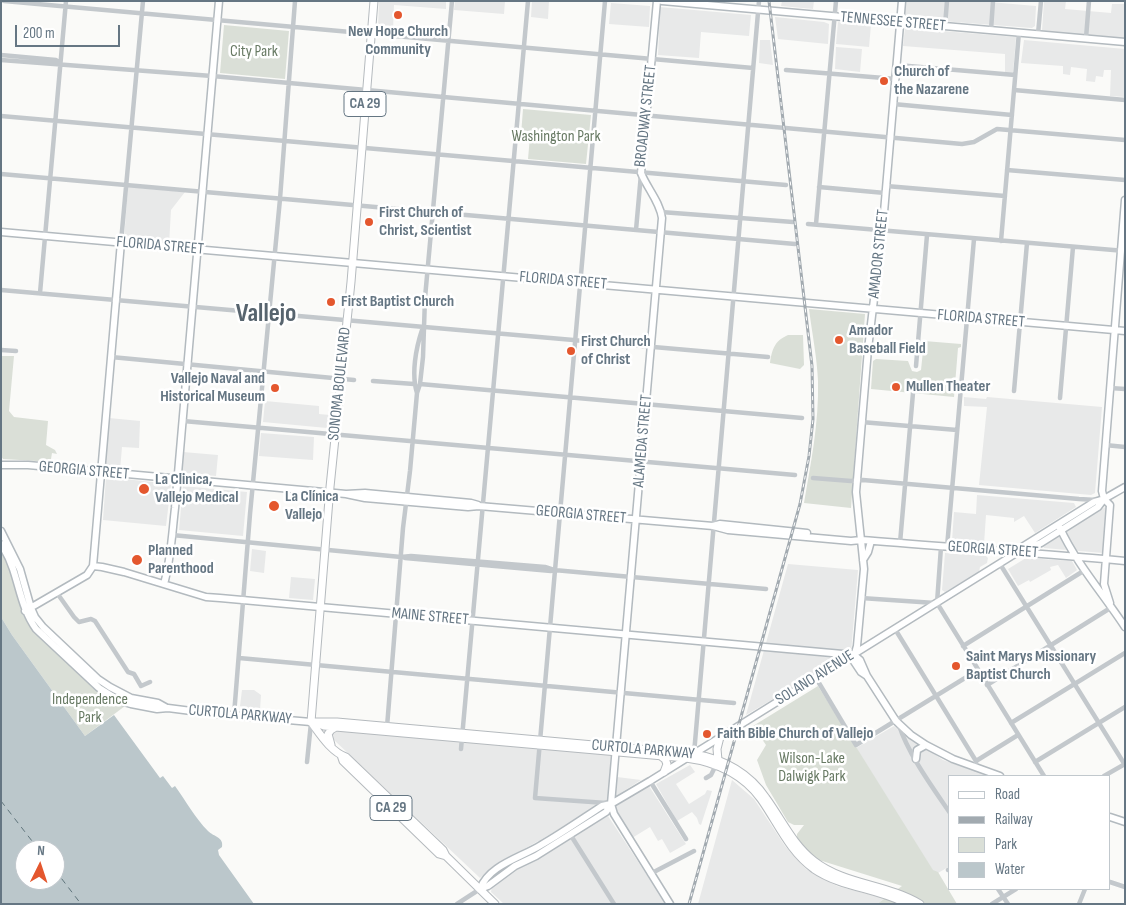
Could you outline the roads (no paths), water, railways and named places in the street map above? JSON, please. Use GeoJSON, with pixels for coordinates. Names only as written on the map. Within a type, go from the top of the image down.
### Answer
{"type":"FeatureCollection","features":[{"type":"Feature","properties":{"kind":"main road"},"geometry":{"type":"LineString","coordinates":[[164,584],[171,557],[219,1]]}},
{"type":"Feature","properties":{"kind":"main road","name":"SONOMA BOULEVARD"},"geometry":{"type":"LineString","coordinates":[[311,722],[374,1]]}},
{"type":"Feature","properties":{"kind":"main road","name":"BROADWAY STREET"},"geometry":{"type":"LineString","coordinates":[[641,173],[657,1]]}},
{"type":"Feature","properties":{"kind":"main road","name":"TENNESSEE STREET"},"geometry":{"type":"LineString","coordinates":[[662,1],[1125,42]]}},
{"type":"Feature","properties":{"kind":"main road","name":"AMADOR STREET"},"geometry":{"type":"LineString","coordinates":[[854,655],[857,646],[863,560],[856,502],[861,422],[882,231],[902,1]]}},
{"type":"Feature","properties":{"kind":"main road","name":"ALAMEDA STREET"},"geometry":{"type":"LineString","coordinates":[[612,804],[661,212],[641,173]]}},
{"type":"Feature","properties":{"kind":"main road"},"geometry":{"type":"LineString","coordinates":[[1111,605],[1104,589],[1110,505],[1104,499],[1102,491],[1115,331],[1122,276],[1125,200]]}},
{"type":"Feature","properties":{"kind":"main road","name":"FLORIDA STREET"},"geometry":{"type":"LineString","coordinates":[[1,232],[1125,332]]}},
{"type":"Feature","properties":{"kind":"main road"},"geometry":{"type":"LineString","coordinates":[[28,610],[87,575],[93,566],[121,242]]}},
{"type":"Feature","properties":{"kind":"main road","name":"GEORGIA STREET"},"geometry":{"type":"LineString","coordinates":[[1,465],[28,465],[330,492],[365,498],[406,499],[468,507],[481,506],[713,526],[737,531],[851,541],[871,540],[1125,561]]}},
{"type":"Feature","properties":{"kind":"main road","name":"SOLANO AVENUE"},"geometry":{"type":"LineString","coordinates":[[480,889],[488,886],[515,866],[536,856],[569,832],[606,812],[612,804],[1018,552],[1041,543],[1094,502],[1104,499],[1125,487]]}},
{"type":"Feature","properties":{"kind":"main road"},"geometry":{"type":"LineString","coordinates":[[1060,527],[1085,570],[1111,605],[1125,628]]}},
{"type":"Feature","properties":{"kind":"main road","name":"SOLANO AVENUE"},"geometry":{"type":"LineString","coordinates":[[1018,552],[1022,547],[1060,527]]}},
{"type":"Feature","properties":{"kind":"main road"},"geometry":{"type":"LineString","coordinates":[[1,530],[20,569],[28,610]]}},
{"type":"Feature","properties":{"kind":"main road"},"geometry":{"type":"LineString","coordinates":[[863,560],[868,552],[871,540]]}},
{"type":"Feature","properties":{"kind":"main road"},"geometry":{"type":"LineString","coordinates":[[1041,543],[1040,547],[1047,554]]}},
{"type":"Feature","properties":{"kind":"main road"},"geometry":{"type":"LineString","coordinates":[[1,544],[14,570],[28,610]]}},
{"type":"Feature","properties":{"kind":"main road"},"geometry":{"type":"LineString","coordinates":[[987,551],[998,565]]}},
{"type":"Feature","properties":{"kind":"main road","name":"MAINE STREET"},"geometry":{"type":"LineString","coordinates":[[93,566],[124,572],[206,596],[854,655]]}},
{"type":"Feature","properties":{"kind":"main road"},"geometry":{"type":"LineString","coordinates":[[1094,583],[1099,584],[1104,580]]}},
{"type":"Feature","properties":{"kind":"main road","name":"CURTOLA PARKWAY"},"geometry":{"type":"LineString","coordinates":[[28,610],[36,629],[100,688],[122,698],[158,703],[168,708],[234,716],[311,722],[321,721],[463,736]]}},
{"type":"Feature","properties":{"kind":"main road"},"geometry":{"type":"LineString","coordinates":[[857,632],[863,642],[870,644]]}},
{"type":"Feature","properties":{"kind":"main road"},"geometry":{"type":"LineString","coordinates":[[825,652],[833,658],[832,668]]}},
{"type":"Feature","properties":{"kind":"main road"},"geometry":{"type":"LineString","coordinates":[[854,655],[860,660],[867,676],[898,723],[926,745],[953,759],[975,764],[998,775]]}},
{"type":"Feature","properties":{"kind":"main road","name":"CURTOLA PARKWAY"},"geometry":{"type":"LineString","coordinates":[[311,722],[324,726],[616,750],[694,754],[740,772],[759,788],[793,840],[815,862],[836,874],[897,892],[920,904]]}},
{"type":"Feature","properties":{"kind":"main road","name":"CA 29"},"geometry":{"type":"LineString","coordinates":[[311,722],[319,734],[331,746],[372,781],[495,904]]}},
{"type":"Feature","properties":{"kind":"main road"},"geometry":{"type":"LineString","coordinates":[[331,746],[328,734],[336,727]]}},
{"type":"Feature","properties":{"kind":"main road"},"geometry":{"type":"LineString","coordinates":[[717,762],[717,749],[720,737]]}},
{"type":"Feature","properties":{"kind":"main road"},"geometry":{"type":"LineString","coordinates":[[916,759],[917,750],[926,745]]}},
{"type":"Feature","properties":{"kind":"main road","name":"CURTOLA PARKWAY"},"geometry":{"type":"LineString","coordinates":[[616,750],[662,757],[717,762],[755,792],[790,845],[812,868],[838,881],[885,895],[907,904]]}},
{"type":"Feature","properties":{"kind":"main road"},"geometry":{"type":"LineString","coordinates":[[662,757],[667,764],[664,772]]}},
{"type":"Feature","properties":{"kind":"main road"},"geometry":{"type":"LineString","coordinates":[[612,804],[614,814],[670,904]]}},
{"type":"Feature","properties":{"kind":"main road"},"geometry":{"type":"LineString","coordinates":[[1111,818],[1125,822]]}},
{"type":"Feature","properties":{"kind":"street"},"geometry":{"type":"LineString","coordinates":[[4,1],[66,4],[142,13],[753,68]]}},
{"type":"Feature","properties":{"kind":"street"},"geometry":{"type":"LineString","coordinates":[[121,242],[143,1]]}},
{"type":"Feature","properties":{"kind":"street"},"geometry":{"type":"LineString","coordinates":[[234,716],[296,1]]}},
{"type":"Feature","properties":{"kind":"street"},"geometry":{"type":"LineString","coordinates":[[387,727],[416,392],[424,348],[423,328],[427,270],[452,1]]}},
{"type":"Feature","properties":{"kind":"street"},"geometry":{"type":"LineString","coordinates":[[462,749],[481,506],[488,449],[528,1]]}},
{"type":"Feature","properties":{"kind":"street"},"geometry":{"type":"LineString","coordinates":[[606,1],[535,798],[612,804]]}},
{"type":"Feature","properties":{"kind":"street"},"geometry":{"type":"LineString","coordinates":[[694,754],[702,641],[759,1]]}},
{"type":"Feature","properties":{"kind":"street"},"geometry":{"type":"LineString","coordinates":[[816,224],[836,1]]}},
{"type":"Feature","properties":{"kind":"street"},"geometry":{"type":"LineString","coordinates":[[945,26],[947,1]]}},
{"type":"Feature","properties":{"kind":"street"},"geometry":{"type":"LineString","coordinates":[[991,30],[993,1]]}},
{"type":"Feature","properties":{"kind":"street"},"geometry":{"type":"LineString","coordinates":[[1038,34],[1041,1]]}},
{"type":"Feature","properties":{"kind":"street"},"geometry":{"type":"LineString","coordinates":[[1086,38],[1089,1]]}},
{"type":"Feature","properties":{"kind":"street"},"geometry":{"type":"LineString","coordinates":[[40,293],[54,120],[66,4]]}},
{"type":"Feature","properties":{"kind":"street"},"geometry":{"type":"LineString","coordinates":[[1001,241],[1019,32]]}},
{"type":"Feature","properties":{"kind":"street"},"geometry":{"type":"LineString","coordinates":[[1,55],[56,60],[60,63]]}},
{"type":"Feature","properties":{"kind":"street"},"geometry":{"type":"LineString","coordinates":[[1,60],[212,76],[962,144],[974,142],[997,130],[1125,140]]}},
{"type":"Feature","properties":{"kind":"street"},"geometry":{"type":"LineString","coordinates":[[897,65],[1015,75]]}},
{"type":"Feature","properties":{"kind":"street"},"geometry":{"type":"LineString","coordinates":[[786,70],[896,79]]}},
{"type":"Feature","properties":{"kind":"street"},"geometry":{"type":"LineString","coordinates":[[1014,90],[1125,100]]}},
{"type":"Feature","properties":{"kind":"street"},"geometry":{"type":"LineString","coordinates":[[893,104],[1012,115]]}},
{"type":"Feature","properties":{"kind":"street"},"geometry":{"type":"LineString","coordinates":[[1,116],[786,186]]}},
{"type":"Feature","properties":{"kind":"street"},"geometry":{"type":"LineString","coordinates":[[1007,170],[1125,180]]}},
{"type":"Feature","properties":{"kind":"street","name":"BROADWAY STREET"},"geometry":{"type":"LineString","coordinates":[[636,230],[641,173]]}},
{"type":"Feature","properties":{"kind":"street"},"geometry":{"type":"LineString","coordinates":[[1,174],[794,244]]}},
{"type":"Feature","properties":{"kind":"street"},"geometry":{"type":"LineString","coordinates":[[819,187],[1005,196]]}},
{"type":"Feature","properties":{"kind":"street"},"geometry":{"type":"LineString","coordinates":[[661,212],[793,222]]}},
{"type":"Feature","properties":{"kind":"street"},"geometry":{"type":"LineString","coordinates":[[808,224],[1123,251]]}},
{"type":"Feature","properties":{"kind":"street"},"geometry":{"type":"LineString","coordinates":[[916,366],[927,235]]}},
{"type":"Feature","properties":{"kind":"street"},"geometry":{"type":"LineString","coordinates":[[974,239],[952,487],[937,603],[1043,775]]}},
{"type":"Feature","properties":{"kind":"street"},"geometry":{"type":"LineString","coordinates":[[1014,391],[1028,244]]}},
{"type":"Feature","properties":{"kind":"street"},"geometry":{"type":"LineString","coordinates":[[1060,398],[1072,247]]}},
{"type":"Feature","properties":{"kind":"street"},"geometry":{"type":"LineString","coordinates":[[1,290],[768,357]]}},
{"type":"Feature","properties":{"kind":"street"},"geometry":{"type":"LineString","coordinates":[[1,350],[16,351]]}},
{"type":"Feature","properties":{"kind":"street"},"geometry":{"type":"LineString","coordinates":[[111,357],[354,380]]}},
{"type":"Feature","properties":{"kind":"street"},"geometry":{"type":"LineString","coordinates":[[373,381],[802,418]]}},
{"type":"Feature","properties":{"kind":"street"},"geometry":{"type":"LineString","coordinates":[[1110,388],[1125,389]]}},
{"type":"Feature","properties":{"kind":"street"},"geometry":{"type":"LineString","coordinates":[[900,543],[913,393]]}},
{"type":"Feature","properties":{"kind":"street"},"geometry":{"type":"LineString","coordinates":[[183,421],[794,475]]}},
{"type":"Feature","properties":{"kind":"street"},"geometry":{"type":"LineString","coordinates":[[861,422],[957,430]]}},
{"type":"Feature","properties":{"kind":"street"},"geometry":{"type":"LineString","coordinates":[[1105,446],[1125,447]]}},
{"type":"Feature","properties":{"kind":"street"},"geometry":{"type":"LineString","coordinates":[[813,478],[905,483],[1085,500],[1104,499]]}},
{"type":"Feature","properties":{"kind":"street"},"geometry":{"type":"LineString","coordinates":[[172,535],[401,557],[411,556],[545,567],[554,570],[766,589]]}},
{"type":"Feature","properties":{"kind":"street"},"geometry":{"type":"LineString","coordinates":[[998,565],[1027,607],[1125,764],[1106,775]]}},
{"type":"Feature","properties":{"kind":"street"},"geometry":{"type":"LineString","coordinates":[[962,646],[1085,570]]}},
{"type":"Feature","properties":{"kind":"street"},"geometry":{"type":"LineString","coordinates":[[58,593],[79,622],[92,619],[95,621],[128,672],[134,674],[141,686],[150,682]]}},
{"type":"Feature","properties":{"kind":"street"},"geometry":{"type":"LineString","coordinates":[[861,598],[937,603]]}},
{"type":"Feature","properties":{"kind":"street"},"geometry":{"type":"LineString","coordinates":[[987,685],[1111,605]]}},
{"type":"Feature","properties":{"kind":"street"},"geometry":{"type":"LineString","coordinates":[[895,629],[975,764],[1018,735]]}},
{"type":"Feature","properties":{"kind":"street"},"geometry":{"type":"LineString","coordinates":[[1011,723],[1125,653]]}},
{"type":"Feature","properties":{"kind":"street"},"geometry":{"type":"LineString","coordinates":[[239,658],[544,684],[734,703]]}},
{"type":"Feature","properties":{"kind":"street"},"geometry":{"type":"LineString","coordinates":[[816,678],[856,745],[898,723],[935,696],[978,670]]}},
{"type":"Feature","properties":{"kind":"street"},"geometry":{"type":"LineString","coordinates":[[1035,762],[1125,707]]}},
{"type":"Feature","properties":{"kind":"street"},"geometry":{"type":"LineString","coordinates":[[307,762],[311,722]]}},
{"type":"Feature","properties":{"kind":"street"},"geometry":{"type":"LineString","coordinates":[[898,723],[902,735],[948,811]]}},
{"type":"Feature","properties":{"kind":"street"},"geometry":{"type":"LineString","coordinates":[[706,778],[711,775],[717,762]]}},
{"type":"Feature","properties":{"kind":"street"},"geometry":{"type":"LineString","coordinates":[[650,781],[686,839]]}},
{"type":"Feature","properties":{"kind":"street"},"geometry":{"type":"LineString","coordinates":[[569,832],[614,904]]}},
{"type":"Feature","properties":{"kind":"street"},"geometry":{"type":"LineString","coordinates":[[650,874],[694,851]]}},
{"type":"Feature","properties":{"kind":"street"},"geometry":{"type":"LineString","coordinates":[[1111,882],[1125,887]]}},
{"type":"Feature","properties":{"kind":"street","name":"SOLANO AVENUE"},"geometry":{"type":"LineString","coordinates":[[457,904],[480,889]]}},
{"type":"Feature","properties":{"kind":"street"},"geometry":{"type":"LineString","coordinates":[[999,890],[1008,904]]}},
{"type":"Feature","properties":{"kind":"street"},"geometry":{"type":"LineString","coordinates":[[992,904],[1014,890]]}},
{"type":"Feature","properties":{"kind":"street"},"geometry":{"type":"LineString","coordinates":[[1079,904],[1085,890]]}},
{"type":"Feature","properties":{"kind":"water"},"geometry":{"type":"Polygon","coordinates":[[[1,617],[85,736],[114,715],[160,778],[163,776],[172,788],[175,786],[203,826],[222,841],[222,847],[218,850],[219,855],[254,904],[1,904],[1,617]]]}},
{"type":"Feature","properties":{"kind":"railway"},"geometry":{"type":"LineString","coordinates":[[689,904],[800,504],[809,456],[813,419],[812,366],[769,1]]}},
{"type":"Feature","properties":{"kind":"place","name":"New Hope Church Community"},"geometry":{"type":"Point","coordinates":[398,15]}},
{"type":"Feature","properties":{"kind":"place","name":"Church of the Nazarene"},"geometry":{"type":"Point","coordinates":[884,81]}},
{"type":"Feature","properties":{"kind":"place","name":"First Church of Christ, Scientist"},"geometry":{"type":"Point","coordinates":[369,222]}},
{"type":"Feature","properties":{"kind":"place","name":"First Baptist Church"},"geometry":{"type":"Point","coordinates":[331,302]}},
{"type":"Feature","properties":{"kind":"place","name":"Amador Baseball Field"},"geometry":{"type":"Point","coordinates":[839,340]}},
{"type":"Feature","properties":{"kind":"place","name":"First Church of Christ"},"geometry":{"type":"Point","coordinates":[571,351]}},
{"type":"Feature","properties":{"kind":"place","name":"Mullen Theater"},"geometry":{"type":"Point","coordinates":[896,387]}},
{"type":"Feature","properties":{"kind":"place","name":"Vallejo Naval and Historical Museum"},"geometry":{"type":"Point","coordinates":[275,388]}},
{"type":"Feature","properties":{"kind":"place","name":"La Clinica, Vallejo Medical"},"geometry":{"type":"Point","coordinates":[144,489]}},
{"type":"Feature","properties":{"kind":"place","name":"La Clínica Vallejo"},"geometry":{"type":"Point","coordinates":[274,506]}},
{"type":"Feature","properties":{"kind":"place","name":"Planned Parenthood"},"geometry":{"type":"Point","coordinates":[137,560]}},
{"type":"Feature","properties":{"kind":"place","name":"Saint Marys Missionary Baptist Church"},"geometry":{"type":"Point","coordinates":[956,666]}},
{"type":"Feature","properties":{"kind":"place","name":"Faith Bible Church of Vallejo"},"geometry":{"type":"Point","coordinates":[707,734]}},
{"type":"Feature","properties":{"kind":"district","name":"Vallejo"},"geometry":{"type":"Point","coordinates":[266,314]}},
{"type":"Feature","properties":{"kind":"park label","name":"City Park"},"geometry":{"type":"Point","coordinates":[254,52]}},
{"type":"Feature","properties":{"kind":"park label","name":"Washington Park"},"geometry":{"type":"Point","coordinates":[556,137]}},
{"type":"Feature","properties":{"kind":"park label","name":"Independence Park"},"geometry":{"type":"Point","coordinates":[90,709]}},
{"type":"Feature","properties":{"kind":"park label","name":"Wilson-Lake Dalwigk Park"},"geometry":{"type":"Point","coordinates":[812,768]}}]}
